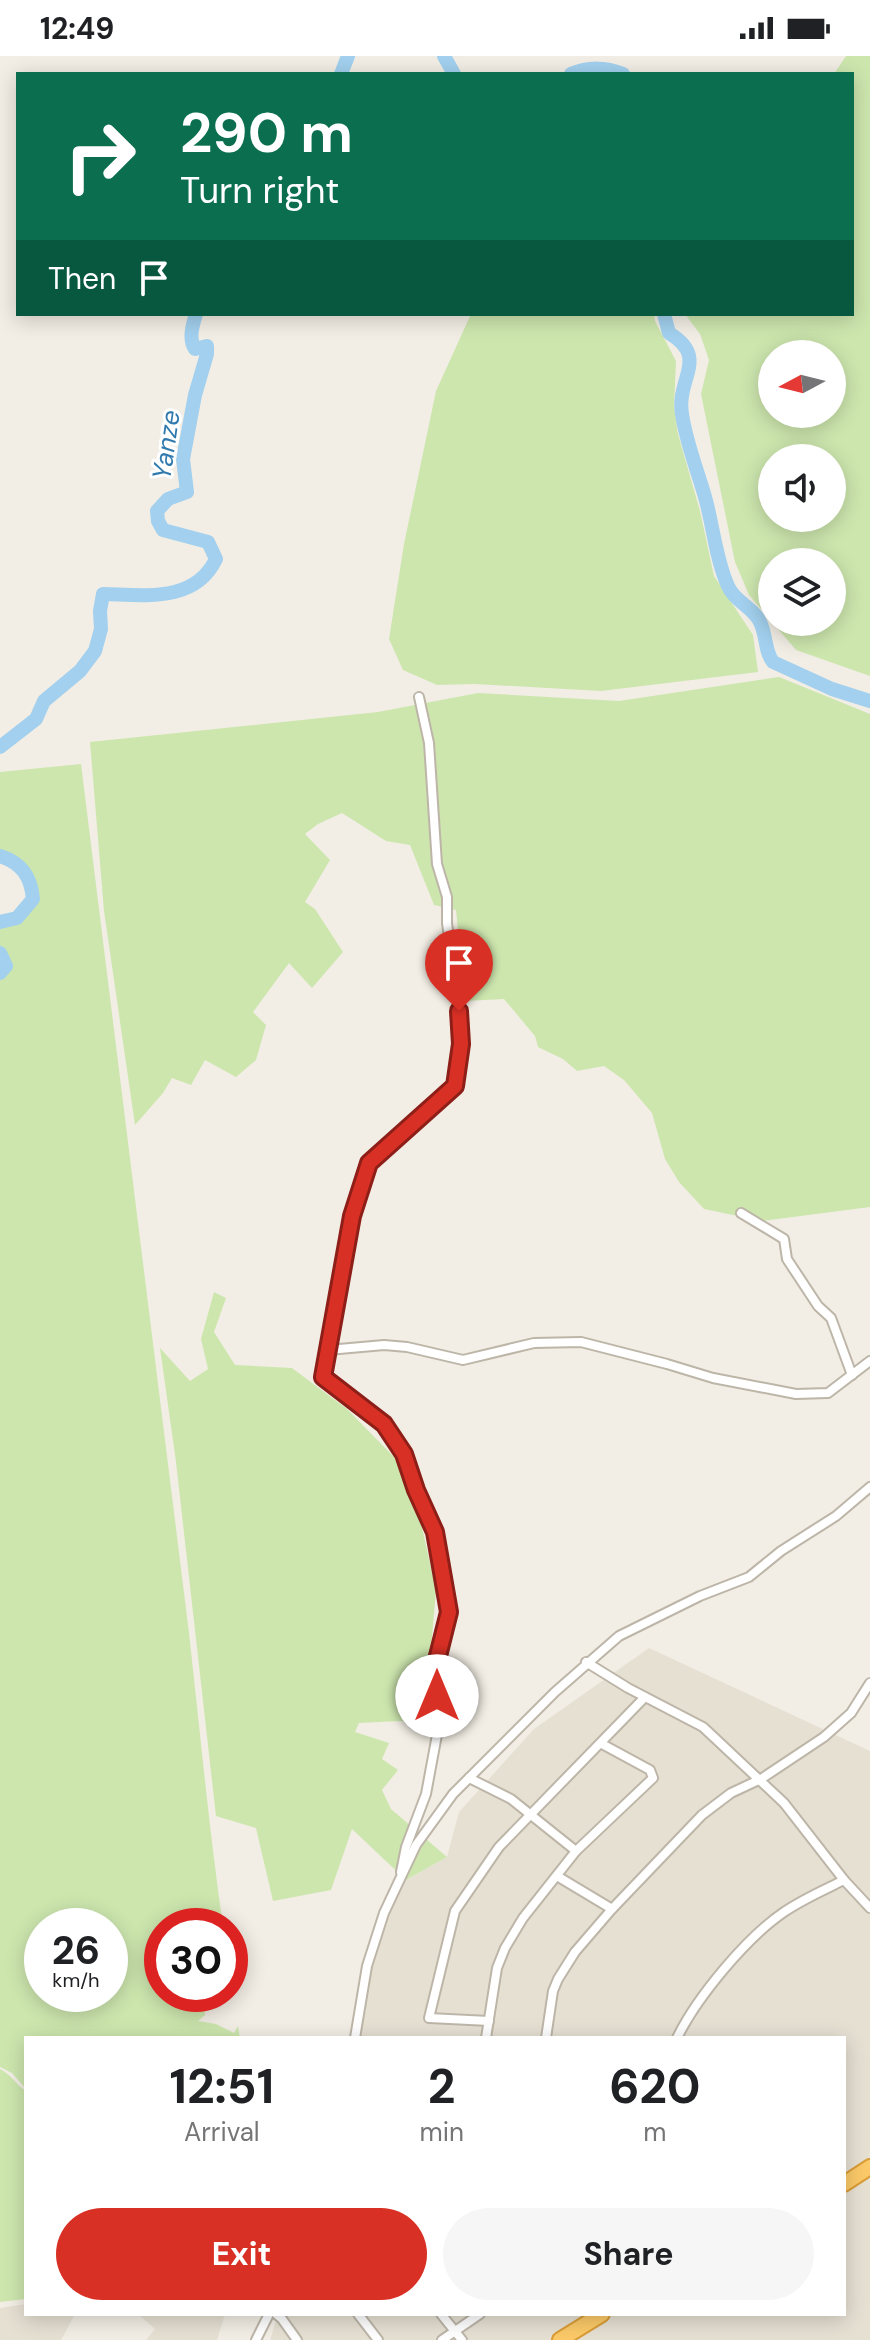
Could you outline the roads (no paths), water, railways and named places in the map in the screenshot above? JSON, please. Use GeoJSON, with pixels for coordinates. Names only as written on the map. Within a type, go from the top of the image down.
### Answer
{"type":"FeatureCollection","features":[{"type":"Feature","properties":{"kind":"highway"},"geometry":{"type":"LineString","coordinates":[[846,2183],[870,2167]]}},
{"type":"Feature","properties":{"kind":"highway"},"geometry":{"type":"LineString","coordinates":[[560,2340],[599,2316]]}},
{"type":"Feature","properties":{"kind":"street"},"geometry":{"type":"LineString","coordinates":[[401,1872],[406,1847],[426,1794],[439,1724],[436,1664],[449,1612],[446,1588],[435,1532],[404,1454],[384,1424],[323,1377],[352,1216],[369,1163],[455,1086],[459,1059],[459,1011],[447,923],[447,897],[437,864],[429,743],[419,697]]}},
{"type":"Feature","properties":{"kind":"street"},"geometry":{"type":"LineString","coordinates":[[741,1213],[784,1239],[787,1259],[818,1306],[831,1318],[852,1375]]}},
{"type":"Feature","properties":{"kind":"street"},"geometry":{"type":"LineString","coordinates":[[328,1350],[384,1345],[463,1360],[534,1343],[581,1342],[713,1378],[796,1394],[828,1393],[870,1361]]}},
{"type":"Feature","properties":{"kind":"street"},"geometry":{"type":"LineString","coordinates":[[355,2036],[367,1966],[401,1872],[433,1820],[469,1778],[586,1662],[619,1636],[700,1596],[749,1577],[781,1551],[836,1516],[870,1487]]}},
{"type":"Feature","properties":{"kind":"street"},"geometry":{"type":"LineString","coordinates":[[586,1662],[703,1727],[784,1803],[870,1908]]}},
{"type":"Feature","properties":{"kind":"street"},"geometry":{"type":"LineString","coordinates":[[546,2036],[553,1991],[558,1979],[575,1952],[612,1909],[702,1815],[731,1793],[761,1779],[824,1737],[851,1713],[870,1683]]}},
{"type":"Feature","properties":{"kind":"street"},"geometry":{"type":"LineString","coordinates":[[489,2021],[429,2018],[455,1911],[499,1847],[645,1697]]}},
{"type":"Feature","properties":{"kind":"street"},"geometry":{"type":"LineString","coordinates":[[486,2036],[497,1968],[523,1918],[576,1851],[653,1778],[650,1770],[602,1744]]}},
{"type":"Feature","properties":{"kind":"street"},"geometry":{"type":"LineString","coordinates":[[469,1778],[504,1795],[576,1851]]}},
{"type":"Feature","properties":{"kind":"street"},"geometry":{"type":"LineString","coordinates":[[557,1876],[612,1909]]}},
{"type":"Feature","properties":{"kind":"street"},"geometry":{"type":"LineString","coordinates":[[678,2036],[690,2011],[707,1989],[757,1935],[800,1901],[844,1880]]}},
{"type":"Feature","properties":{"kind":"street"},"geometry":{"type":"LineString","coordinates":[[256,2340],[268,2316]]}},
{"type":"Feature","properties":{"kind":"street"},"geometry":{"type":"LineString","coordinates":[[278,2316],[297,2340]]}},
{"type":"Feature","properties":{"kind":"street"},"geometry":{"type":"LineString","coordinates":[[360,2316],[378,2340]]}},
{"type":"Feature","properties":{"kind":"street"},"geometry":{"type":"LineString","coordinates":[[443,2316],[462,2340]]}},
{"type":"Feature","properties":{"kind":"street"},"geometry":{"type":"LineString","coordinates":[[442,2340],[477,2316]]}},
{"type":"Feature","properties":{"kind":"waterway","name":"Yanze"},"geometry":{"type":"LineString","coordinates":[[342,72],[348,56]]}},
{"type":"Feature","properties":{"kind":"waterway","name":"Yanze"},"geometry":{"type":"LineString","coordinates":[[444,56],[453,72]]}},
{"type":"Feature","properties":{"kind":"waterway","name":"Yanze"},"geometry":{"type":"LineString","coordinates":[[578,72],[597,68],[616,72]]}},
{"type":"Feature","properties":{"kind":"waterway","name":"Yanze"},"geometry":{"type":"LineString","coordinates":[[0,747],[36,719],[44,701],[80,671],[95,651],[101,629],[103,594],[152,595],[182,590],[207,573],[216,559],[208,542],[163,530],[157,511],[168,499],[187,492],[183,459],[195,395],[207,354],[207,346],[195,349],[193,345],[196,316]]}},
{"type":"Feature","properties":{"kind":"waterway","name":"Yanze"},"geometry":{"type":"LineString","coordinates":[[665,316],[669,333],[681,342],[690,360],[681,401],[682,414],[728,586],[757,617],[773,662],[832,689],[870,701]]}},
{"type":"Feature","properties":{"kind":"waterway","name":"Yanze"},"geometry":{"type":"LineString","coordinates":[[0,856],[24,872],[33,899],[17,918],[0,922]]}},
{"type":"Feature","properties":{"kind":"waterway","name":"Yanze"},"geometry":{"type":"LineString","coordinates":[[0,953],[6,966],[0,973]]}}]}
